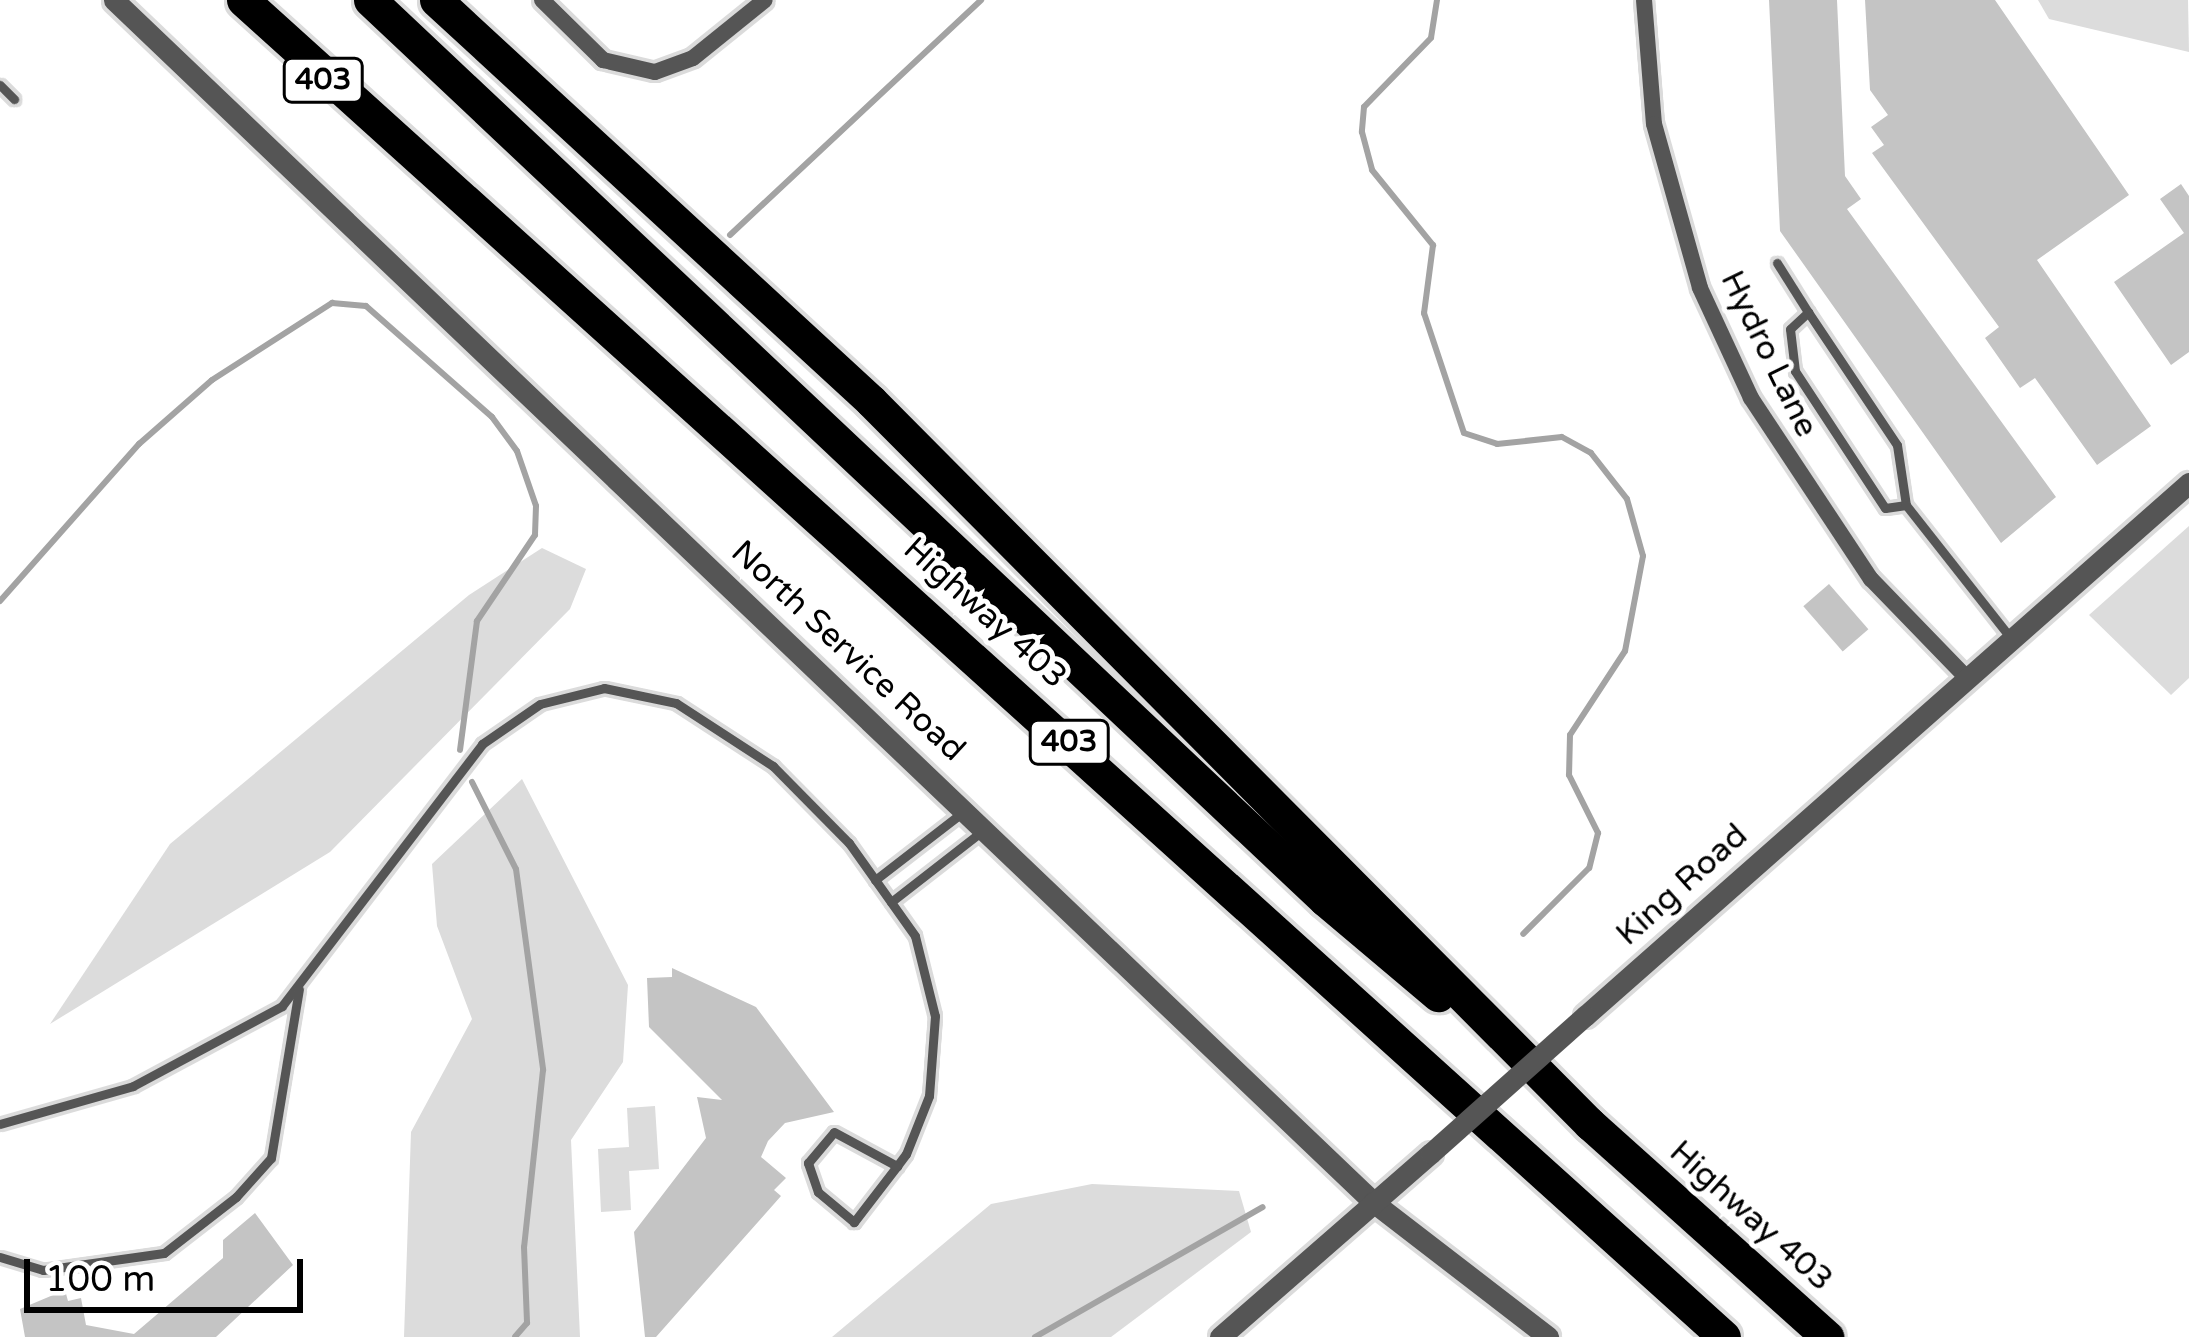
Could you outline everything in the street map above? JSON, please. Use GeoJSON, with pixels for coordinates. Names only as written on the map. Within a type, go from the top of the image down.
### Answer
{"type":"FeatureCollection","features":[{"type":"Feature","properties":{"kind":"highway","name":"Highway 403"},"geometry":{"type":"LineString","coordinates":[[243,0],[409,154],[535,257],[1724,1337]]}},
{"type":"Feature","properties":{"kind":"highway"},"geometry":{"type":"LineString","coordinates":[[270,0],[409,154]]}},
{"type":"Feature","properties":{"kind":"highway"},"geometry":{"type":"LineString","coordinates":[[370,0],[1325,900],[1591,1124]]}},
{"type":"Feature","properties":{"kind":"highway","name":"Highway 403"},"geometry":{"type":"LineString","coordinates":[[436,0],[871,401],[1591,1124],[1827,1337]]}},
{"type":"Feature","properties":{"kind":"street","name":"North Service Road"},"geometry":{"type":"LineString","coordinates":[[114,0],[967,808],[1373,1202],[1547,1337]]}},
{"type":"Feature","properties":{"kind":"street"},"geometry":{"type":"LineString","coordinates":[[542,0],[603,60],[656,72],[693,58],[765,0]]}},
{"type":"Feature","properties":{"kind":"street","name":"Hydro Lane"},"geometry":{"type":"LineString","coordinates":[[1644,0],[1660,144],[1700,288],[1751,398],[1870,579],[1965,676]]}},
{"type":"Feature","properties":{"kind":"street","name":"King Road"},"geometry":{"type":"LineString","coordinates":[[1220,1337],[2189,483]]}},
{"type":"Feature","properties":{"kind":"lane"},"geometry":{"type":"LineString","coordinates":[[0,85],[14,99]]}},
{"type":"Feature","properties":{"kind":"lane"},"geometry":{"type":"LineString","coordinates":[[1777,263],[1897,445],[1906,505],[2010,637]]}},
{"type":"Feature","properties":{"kind":"lane"},"geometry":{"type":"LineString","coordinates":[[1808,312],[1790,329],[1796,371],[1886,508],[1906,505]]}},
{"type":"Feature","properties":{"kind":"lane"},"geometry":{"type":"LineString","coordinates":[[0,1124],[133,1087],[213,1051],[299,984],[482,745],[540,704],[604,688],[676,704],[734,736],[808,798],[915,936],[935,1016],[929,1096],[897,1166],[854,1222],[811,1184],[808,1163],[834,1132],[897,1166]]}},
{"type":"Feature","properties":{"kind":"lane"},"geometry":{"type":"LineString","coordinates":[[875,880],[967,808]]}},
{"type":"Feature","properties":{"kind":"lane"},"geometry":{"type":"LineString","coordinates":[[891,902],[986,828]]}},
{"type":"Feature","properties":{"kind":"lane"},"geometry":{"type":"LineString","coordinates":[[0,1257],[43,1270],[164,1253],[236,1197],[271,1158],[299,984]]}},
{"type":"Feature","properties":{"kind":"shaded area"},"geometry":{"type":"Polygon","coordinates":[[[2038,0],[2188,0],[2189,52],[2049,19],[2038,0]]]}},
{"type":"Feature","properties":{"kind":"shaded area"},"geometry":{"type":"Polygon","coordinates":[[[2189,526],[2189,678],[2171,695],[2089,615],[2189,526]]]}},
{"type":"Feature","properties":{"kind":"shaded area"},"geometry":{"type":"Polygon","coordinates":[[[542,548],[586,569],[570,609],[330,852],[50,1024],[170,844],[469,595],[542,548]]]}},
{"type":"Feature","properties":{"kind":"shaded area"},"geometry":{"type":"Polygon","coordinates":[[[522,779],[628,985],[623,1062],[571,1140],[580,1337],[404,1337],[411,1132],[472,1019],[437,926],[432,864],[522,779]]]}},
{"type":"Feature","properties":{"kind":"shaded area"},"geometry":{"type":"Polygon","coordinates":[[[655,1106],[659,1169],[629,1171],[631,1210],[601,1212],[598,1149],[629,1147],[627,1108],[655,1106]]]}},
{"type":"Feature","properties":{"kind":"shaded area"},"geometry":{"type":"Polygon","coordinates":[[[1092,1184],[1239,1191],[1251,1232],[1111,1337],[832,1337],[991,1204],[1092,1184]]]}},
{"type":"Feature","properties":{"kind":"building"},"geometry":{"type":"Polygon","coordinates":[[[1769,0],[1837,0],[1845,176],[1861,199],[1847,209],[2056,497],[2001,543],[1780,231],[1769,0]]]}},
{"type":"Feature","properties":{"kind":"building"},"geometry":{"type":"Polygon","coordinates":[[[1865,0],[1995,0],[2129,195],[2037,260],[2151,426],[2097,465],[2035,378],[2020,388],[1985,338],[1999,327],[1872,153],[1884,145],[1871,127],[1888,115],[1870,90],[1865,0]]]}},
{"type":"Feature","properties":{"kind":"building"},"geometry":{"type":"Polygon","coordinates":[[[2181,184],[2189,196],[2189,352],[2171,365],[2114,282],[2184,233],[2160,199],[2181,184]]]}},
{"type":"Feature","properties":{"kind":"building"},"geometry":{"type":"Polygon","coordinates":[[[1829,584],[1868,629],[1843,652],[1803,606],[1829,584]]]}},
{"type":"Feature","properties":{"kind":"building"},"geometry":{"type":"Polygon","coordinates":[[[672,968],[756,1007],[834,1112],[785,1123],[768,1141],[761,1157],[786,1178],[774,1190],[781,1196],[656,1337],[645,1337],[634,1232],[706,1138],[697,1097],[722,1100],[649,1027],[647,978],[672,977],[672,968]]]}},
{"type":"Feature","properties":{"kind":"building"},"geometry":{"type":"Polygon","coordinates":[[[255,1213],[293,1265],[216,1337],[25,1337],[20,1309],[65,1290],[68,1301],[81,1298],[86,1325],[134,1334],[223,1258],[223,1240],[255,1213]]]}},
{"type":"Feature","properties":{"kind":"waterway"},"geometry":{"type":"LineString","coordinates":[[730,235],[981,0]]}},
{"type":"Feature","properties":{"kind":"waterway"},"geometry":{"type":"LineString","coordinates":[[1437,0],[1431,38],[1364,107],[1362,132],[1372,170],[1433,245],[1424,313],[1464,433],[1497,444],[1562,437],[1591,453],[1627,499],[1643,556],[1625,651],[1570,735],[1569,775],[1598,833],[1589,868],[1523,934]]}},
{"type":"Feature","properties":{"kind":"waterway"},"geometry":{"type":"LineString","coordinates":[[0,601],[139,444],[212,380],[332,303],[366,306],[492,417],[517,451],[536,506],[535,535],[477,621],[460,750]]}},
{"type":"Feature","properties":{"kind":"waterway"},"geometry":{"type":"LineString","coordinates":[[472,782],[516,869],[543,1070],[524,1247],[527,1323],[515,1337]]}},
{"type":"Feature","properties":{"kind":"waterway"},"geometry":{"type":"LineString","coordinates":[[1035,1337],[1263,1207]]}}]}
